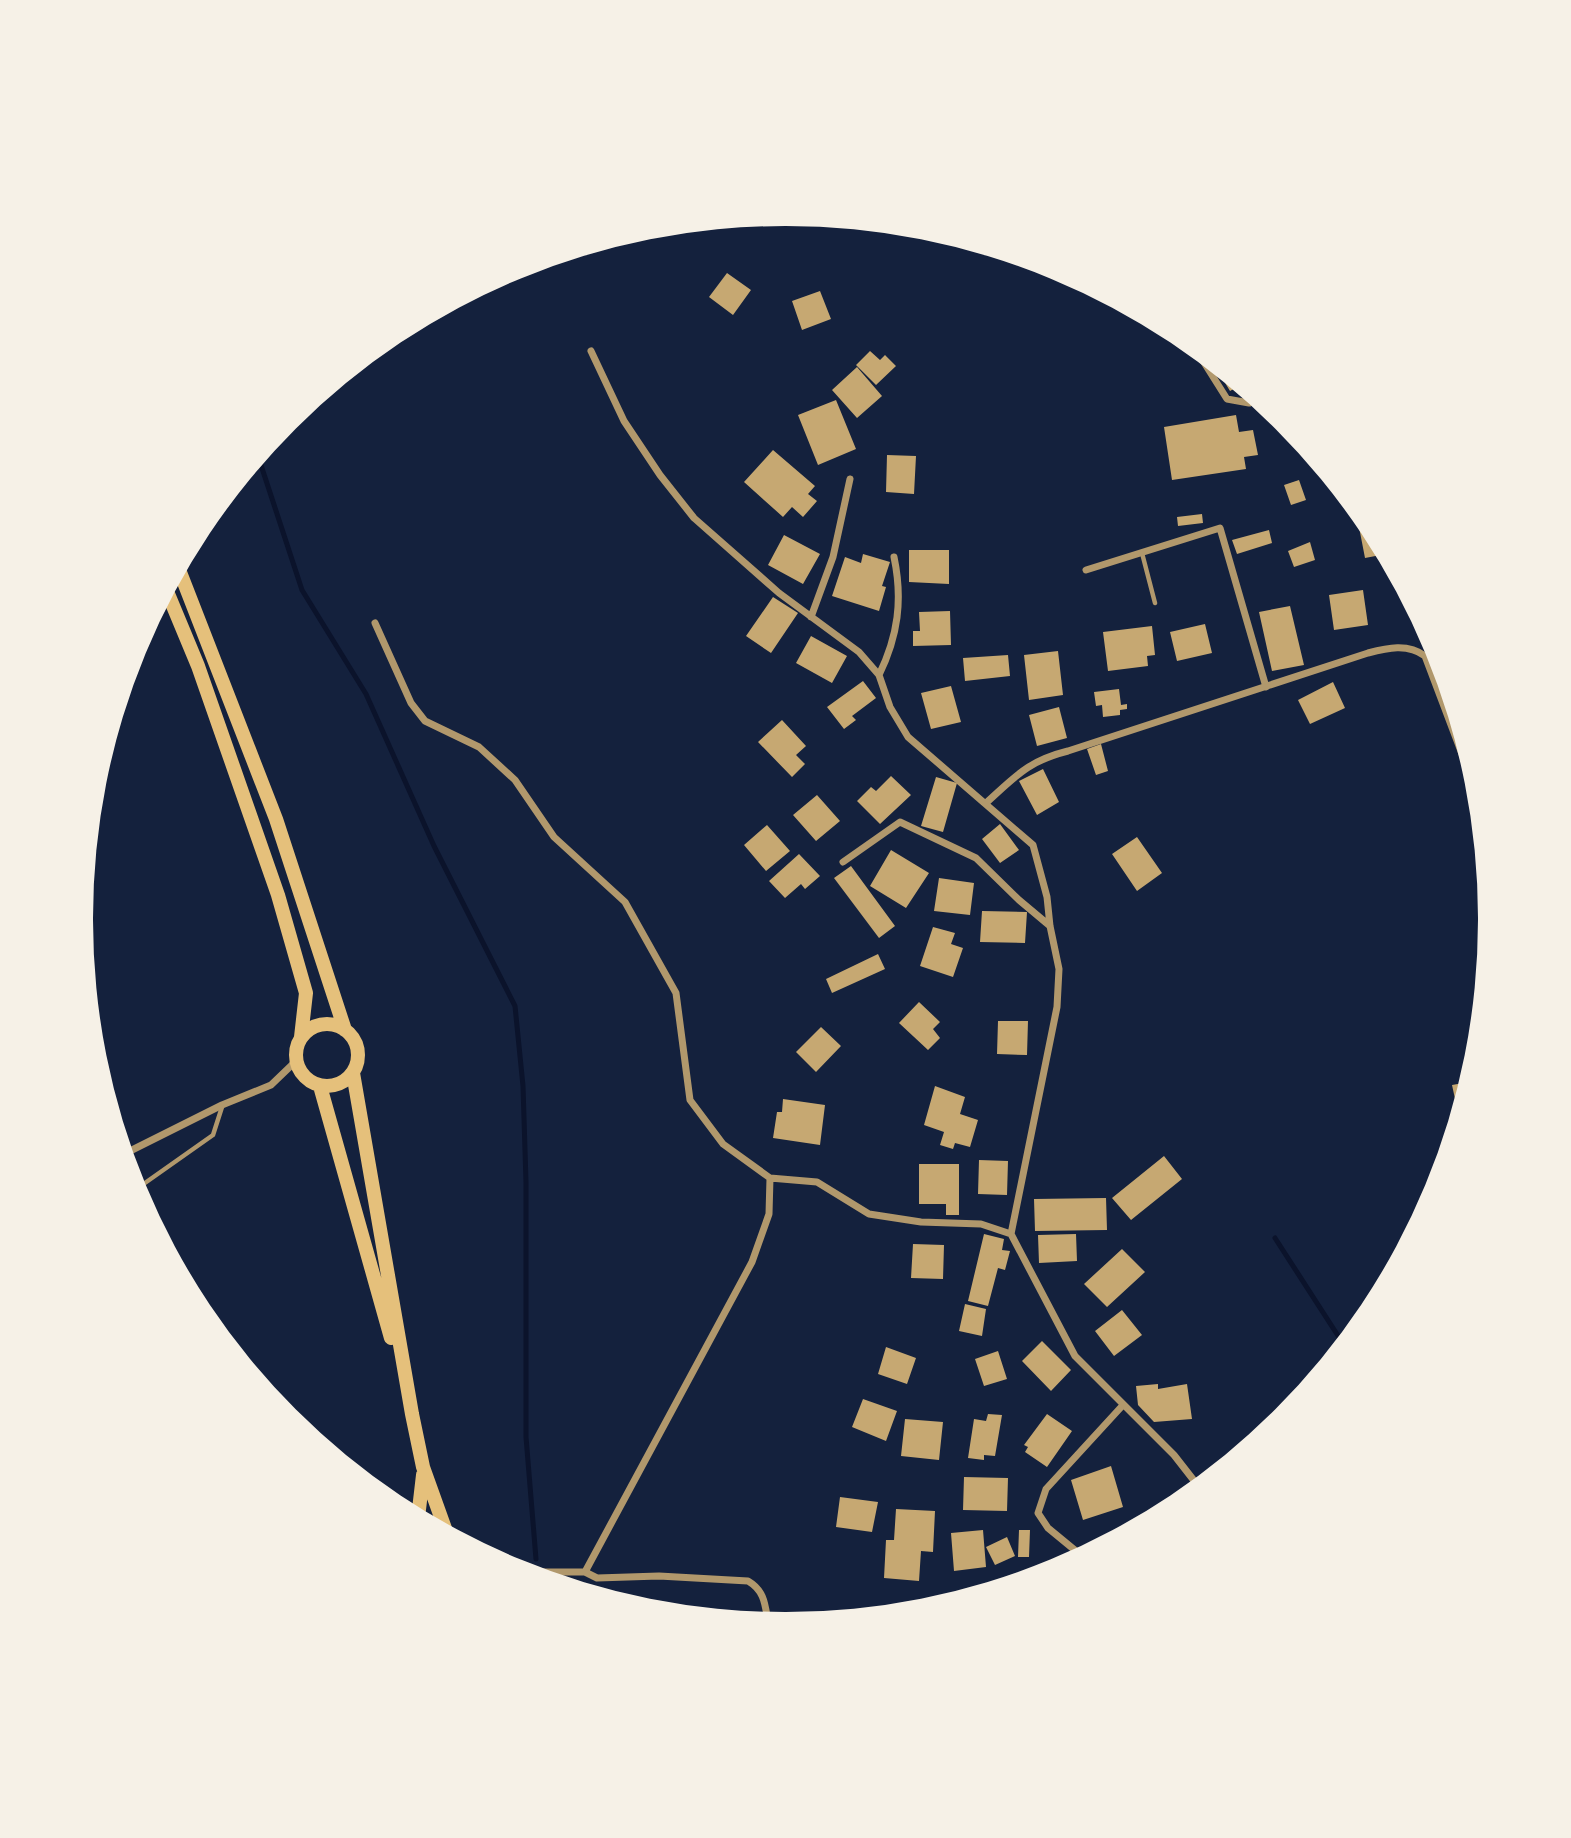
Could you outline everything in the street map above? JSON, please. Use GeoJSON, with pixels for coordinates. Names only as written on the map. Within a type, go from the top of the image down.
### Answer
{"type":"FeatureCollection","features":[{"type":"Feature","properties":{"kind":"main road"},"geometry":{"type":"LineString","coordinates":[[183,579],[276,819],[345,1030]]}},
{"type":"Feature","properties":{"kind":"main road"},"geometry":{"type":"LineString","coordinates":[[171,601],[198,666],[255,827],[306,993],[301,1037],[296,1049],[300,1072],[309,1081],[320,1086],[344,1082],[353,1073],[358,1062],[358,1050],[353,1038],[345,1030],[334,1025],[321,1024],[301,1037]]}},
{"type":"Feature","properties":{"kind":"main road"},"geometry":{"type":"LineString","coordinates":[[255,827],[260,820],[276,819]]}},
{"type":"Feature","properties":{"kind":"main road"},"geometry":{"type":"LineString","coordinates":[[353,1073],[412,1414],[423,1467],[442,1521]]}},
{"type":"Feature","properties":{"kind":"main road"},"geometry":{"type":"LineString","coordinates":[[320,1086],[412,1414]]}},
{"type":"Feature","properties":{"kind":"main road"},"geometry":{"type":"LineString","coordinates":[[419,1506],[423,1467]]}},
{"type":"Feature","properties":{"kind":"street"},"geometry":{"type":"LineString","coordinates":[[592,351],[624,421],[660,475],[694,518],[779,593],[859,652],[879,675],[890,707],[908,737],[1033,845],[1047,897],[1059,969],[1057,1007],[1011,1234],[1075,1356],[1174,1455],[1193,1479]]}},
{"type":"Feature","properties":{"kind":"street"},"geometry":{"type":"LineString","coordinates":[[1209,371],[1227,399],[1247,403]]}},
{"type":"Feature","properties":{"kind":"street"},"geometry":{"type":"LineString","coordinates":[[811,617],[833,557],[850,479]]}},
{"type":"Feature","properties":{"kind":"street"},"geometry":{"type":"LineString","coordinates":[[1086,570],[1220,528],[1266,687]]}},
{"type":"Feature","properties":{"kind":"street"},"geometry":{"type":"LineString","coordinates":[[879,675],[889,654],[900,607],[894,557]]}},
{"type":"Feature","properties":{"kind":"street"},"geometry":{"type":"LineString","coordinates":[[375,623],[411,703],[425,721],[479,747],[515,780],[554,837],[625,902],[676,993],[690,1100],[723,1144],[770,1178],[817,1182],[869,1214],[920,1222],[981,1224],[1011,1234]]}},
{"type":"Feature","properties":{"kind":"street"},"geometry":{"type":"LineString","coordinates":[[986,803],[1020,772],[1042,758],[1384,649],[1417,650],[1429,662]]}},
{"type":"Feature","properties":{"kind":"street"},"geometry":{"type":"LineString","coordinates":[[843,862],[900,822],[976,858],[1050,926]]}},
{"type":"Feature","properties":{"kind":"street"},"geometry":{"type":"LineString","coordinates":[[133,1150],[271,1084],[296,1061]]}},
{"type":"Feature","properties":{"kind":"street"},"geometry":{"type":"LineString","coordinates":[[585,1572],[752,1262],[769,1214],[770,1178]]}},
{"type":"Feature","properties":{"kind":"street"},"geometry":{"type":"LineString","coordinates":[[1073,1549],[1048,1528],[1038,1513],[1046,1489],[1123,1405]]}},
{"type":"Feature","properties":{"kind":"street"},"geometry":{"type":"LineString","coordinates":[[555,1572],[585,1572],[597,1577],[659,1576],[748,1581],[757,1586],[763,1595],[766,1611]]}},
{"type":"Feature","properties":{"kind":"lane"},"geometry":{"type":"LineString","coordinates":[[1142,552],[1155,603]]}},
{"type":"Feature","properties":{"kind":"lane"},"geometry":{"type":"LineString","coordinates":[[145,1183],[213,1135],[222,1105]]}},
{"type":"Feature","properties":{"kind":"building"},"geometry":{"type":"Polygon","coordinates":[[[727,273],[751,290],[733,315],[709,297],[727,273]]]}},
{"type":"Feature","properties":{"kind":"building"},"geometry":{"type":"Polygon","coordinates":[[[820,291],[831,319],[802,330],[792,301],[820,291]]]}},
{"type":"Feature","properties":{"kind":"building"},"geometry":{"type":"Polygon","coordinates":[[[870,351],[880,360],[885,355],[896,366],[876,385],[856,365],[870,351]]]}},
{"type":"Feature","properties":{"kind":"building"},"geometry":{"type":"Polygon","coordinates":[[[857,367],[882,396],[857,418],[832,390],[857,367]]]}},
{"type":"Feature","properties":{"kind":"building"},"geometry":{"type":"Polygon","coordinates":[[[836,400],[856,449],[818,465],[798,415],[836,400]]]}},
{"type":"Feature","properties":{"kind":"building"},"geometry":{"type":"Polygon","coordinates":[[[1236,415],[1239,432],[1253,430],[1258,455],[1244,457],[1246,469],[1172,480],[1164,427],[1236,415]]]}},
{"type":"Feature","properties":{"kind":"building"},"geometry":{"type":"Polygon","coordinates":[[[773,450],[815,486],[808,494],[817,501],[803,517],[792,507],[783,517],[744,482],[773,450]]]}},
{"type":"Feature","properties":{"kind":"building"},"geometry":{"type":"Polygon","coordinates":[[[887,455],[916,456],[914,494],[886,492],[887,455]]]}},
{"type":"Feature","properties":{"kind":"building"},"geometry":{"type":"Polygon","coordinates":[[[1299,480],[1306,500],[1291,505],[1284,485],[1299,480]]]}},
{"type":"Feature","properties":{"kind":"building"},"geometry":{"type":"Polygon","coordinates":[[[1202,514],[1203,523],[1178,526],[1177,517],[1202,514]]]}},
{"type":"Feature","properties":{"kind":"building"},"geometry":{"type":"Polygon","coordinates":[[[1269,530],[1272,543],[1237,554],[1232,540],[1269,530]]]}},
{"type":"Feature","properties":{"kind":"building"},"geometry":{"type":"Polygon","coordinates":[[[1360,531],[1375,556],[1365,558],[1360,531]]]}},
{"type":"Feature","properties":{"kind":"building"},"geometry":{"type":"Polygon","coordinates":[[[784,535],[820,554],[803,584],[768,565],[784,535]]]}},
{"type":"Feature","properties":{"kind":"building"},"geometry":{"type":"Polygon","coordinates":[[[1310,542],[1315,560],[1294,567],[1288,551],[1310,542]]]}},
{"type":"Feature","properties":{"kind":"building"},"geometry":{"type":"Polygon","coordinates":[[[909,550],[949,550],[949,584],[909,582],[909,550]]]}},
{"type":"Feature","properties":{"kind":"building"},"geometry":{"type":"Polygon","coordinates":[[[863,554],[890,562],[882,586],[886,587],[879,611],[832,596],[845,557],[861,563],[863,554]]]}},
{"type":"Feature","properties":{"kind":"building"},"geometry":{"type":"Polygon","coordinates":[[[1363,590],[1368,625],[1334,630],[1329,595],[1363,590]]]}},
{"type":"Feature","properties":{"kind":"building"},"geometry":{"type":"Polygon","coordinates":[[[773,597],[798,613],[771,653],[746,636],[773,597]]]}},
{"type":"Feature","properties":{"kind":"building"},"geometry":{"type":"Polygon","coordinates":[[[1290,606],[1304,665],[1272,671],[1259,612],[1290,606]]]}},
{"type":"Feature","properties":{"kind":"building"},"geometry":{"type":"Polygon","coordinates":[[[950,611],[951,645],[913,646],[913,631],[920,631],[919,612],[950,611]]]}},
{"type":"Feature","properties":{"kind":"building"},"geometry":{"type":"Polygon","coordinates":[[[1205,624],[1212,653],[1177,661],[1170,632],[1205,624]]]}},
{"type":"Feature","properties":{"kind":"building"},"geometry":{"type":"Polygon","coordinates":[[[1152,626],[1155,655],[1147,656],[1148,666],[1108,671],[1103,632],[1152,626]]]}},
{"type":"Feature","properties":{"kind":"building"},"geometry":{"type":"Polygon","coordinates":[[[811,636],[847,656],[832,683],[796,663],[811,636]]]}},
{"type":"Feature","properties":{"kind":"building"},"geometry":{"type":"Polygon","coordinates":[[[1058,651],[1063,695],[1029,700],[1024,655],[1058,651]]]}},
{"type":"Feature","properties":{"kind":"building"},"geometry":{"type":"Polygon","coordinates":[[[1008,655],[1010,676],[965,681],[963,658],[1008,655]]]}},
{"type":"Feature","properties":{"kind":"building"},"geometry":{"type":"Polygon","coordinates":[[[863,681],[876,698],[852,716],[856,720],[844,729],[827,707],[863,681]]]}},
{"type":"Feature","properties":{"kind":"building"},"geometry":{"type":"Polygon","coordinates":[[[1333,682],[1345,708],[1310,724],[1298,700],[1333,682]]]}},
{"type":"Feature","properties":{"kind":"building"},"geometry":{"type":"Polygon","coordinates":[[[951,686],[961,722],[931,729],[921,693],[951,686]]]}},
{"type":"Feature","properties":{"kind":"building"},"geometry":{"type":"Polygon","coordinates":[[[1119,689],[1121,705],[1127,704],[1127,709],[1120,710],[1120,715],[1103,717],[1102,705],[1096,706],[1094,692],[1119,689]]]}},
{"type":"Feature","properties":{"kind":"building"},"geometry":{"type":"Polygon","coordinates":[[[1059,707],[1067,738],[1037,746],[1029,715],[1059,707]]]}},
{"type":"Feature","properties":{"kind":"building"},"geometry":{"type":"Polygon","coordinates":[[[782,720],[806,746],[796,755],[805,764],[792,777],[758,742],[782,720]]]}},
{"type":"Feature","properties":{"kind":"building"},"geometry":{"type":"Polygon","coordinates":[[[1101,744],[1108,771],[1096,775],[1087,749],[1101,744]]]}},
{"type":"Feature","properties":{"kind":"building"},"geometry":{"type":"Polygon","coordinates":[[[1043,769],[1059,802],[1037,815],[1019,781],[1043,769]]]}},
{"type":"Feature","properties":{"kind":"building"},"geometry":{"type":"Polygon","coordinates":[[[891,776],[911,795],[880,824],[857,801],[871,787],[876,791],[891,776]]]}},
{"type":"Feature","properties":{"kind":"building"},"geometry":{"type":"Polygon","coordinates":[[[936,777],[957,783],[943,832],[921,826],[936,777]]]}},
{"type":"Feature","properties":{"kind":"building"},"geometry":{"type":"Polygon","coordinates":[[[817,795],[840,821],[816,841],[793,815],[817,795]]]}},
{"type":"Feature","properties":{"kind":"building"},"geometry":{"type":"Polygon","coordinates":[[[1000,824],[1019,850],[1000,863],[982,839],[1000,824]]]}},
{"type":"Feature","properties":{"kind":"building"},"geometry":{"type":"Polygon","coordinates":[[[767,825],[790,851],[766,871],[744,845],[767,825]]]}},
{"type":"Feature","properties":{"kind":"building"},"geometry":{"type":"Polygon","coordinates":[[[1137,837],[1162,873],[1137,891],[1112,854],[1137,837]]]}},
{"type":"Feature","properties":{"kind":"building"},"geometry":{"type":"Polygon","coordinates":[[[891,850],[929,873],[906,908],[870,886],[891,850]]]}},
{"type":"Feature","properties":{"kind":"building"},"geometry":{"type":"Polygon","coordinates":[[[799,854],[820,876],[805,889],[801,884],[785,898],[769,881],[799,854]]]}},
{"type":"Feature","properties":{"kind":"building"},"geometry":{"type":"Polygon","coordinates":[[[851,866],[895,926],[879,938],[834,878],[851,866]]]}},
{"type":"Feature","properties":{"kind":"building"},"geometry":{"type":"Polygon","coordinates":[[[939,878],[974,883],[970,915],[934,911],[939,878]]]}},
{"type":"Feature","properties":{"kind":"building"},"geometry":{"type":"Polygon","coordinates":[[[982,911],[1027,912],[1025,943],[980,942],[982,911]]]}},
{"type":"Feature","properties":{"kind":"building"},"geometry":{"type":"Polygon","coordinates":[[[933,927],[955,933],[951,944],[963,948],[953,977],[920,966],[933,927]]]}},
{"type":"Feature","properties":{"kind":"building"},"geometry":{"type":"Polygon","coordinates":[[[878,954],[885,969],[832,993],[826,979],[878,954]]]}},
{"type":"Feature","properties":{"kind":"building"},"geometry":{"type":"Polygon","coordinates":[[[919,1002],[940,1022],[933,1029],[940,1038],[928,1050],[899,1023],[919,1002]]]}},
{"type":"Feature","properties":{"kind":"building"},"geometry":{"type":"Polygon","coordinates":[[[998,1021],[1028,1021],[1027,1055],[997,1054],[998,1021]]]}},
{"type":"Feature","properties":{"kind":"building"},"geometry":{"type":"Polygon","coordinates":[[[821,1027],[841,1046],[816,1072],[796,1052],[821,1027]]]}},
{"type":"Feature","properties":{"kind":"building"},"geometry":{"type":"Polygon","coordinates":[[[1458,1084],[1455,1098],[1452,1085],[1458,1084]]]}},
{"type":"Feature","properties":{"kind":"building"},"geometry":{"type":"Polygon","coordinates":[[[935,1086],[965,1097],[960,1114],[978,1120],[970,1147],[955,1143],[953,1149],[940,1145],[944,1132],[924,1125],[935,1086]]]}},
{"type":"Feature","properties":{"kind":"building"},"geometry":{"type":"Polygon","coordinates":[[[783,1099],[825,1105],[820,1145],[773,1138],[777,1112],[782,1112],[783,1099]]]}},
{"type":"Feature","properties":{"kind":"building"},"geometry":{"type":"Polygon","coordinates":[[[1164,1156],[1182,1179],[1131,1220],[1112,1198],[1164,1156]]]}},
{"type":"Feature","properties":{"kind":"building"},"geometry":{"type":"Polygon","coordinates":[[[979,1160],[1008,1161],[1007,1195],[978,1194],[979,1160]]]}},
{"type":"Feature","properties":{"kind":"building"},"geometry":{"type":"Polygon","coordinates":[[[919,1164],[959,1164],[959,1215],[946,1215],[946,1204],[919,1204],[919,1164]]]}},
{"type":"Feature","properties":{"kind":"building"},"geometry":{"type":"Polygon","coordinates":[[[1106,1198],[1107,1230],[1035,1231],[1034,1199],[1106,1198]]]}},
{"type":"Feature","properties":{"kind":"building"},"geometry":{"type":"Polygon","coordinates":[[[984,1234],[1004,1239],[1002,1250],[1010,1251],[1005,1270],[998,1268],[988,1306],[968,1301],[984,1234]]]}},
{"type":"Feature","properties":{"kind":"building"},"geometry":{"type":"Polygon","coordinates":[[[1076,1234],[1077,1261],[1039,1263],[1038,1235],[1076,1234]]]}},
{"type":"Feature","properties":{"kind":"building"},"geometry":{"type":"Polygon","coordinates":[[[913,1244],[944,1245],[943,1279],[911,1278],[913,1244]]]}},
{"type":"Feature","properties":{"kind":"building"},"geometry":{"type":"Polygon","coordinates":[[[1122,1249],[1145,1272],[1107,1307],[1084,1284],[1122,1249]]]}},
{"type":"Feature","properties":{"kind":"building"},"geometry":{"type":"Polygon","coordinates":[[[965,1304],[986,1309],[982,1336],[959,1331],[965,1304]]]}},
{"type":"Feature","properties":{"kind":"building"},"geometry":{"type":"Polygon","coordinates":[[[1122,1310],[1142,1335],[1114,1356],[1095,1331],[1122,1310]]]}},
{"type":"Feature","properties":{"kind":"building"},"geometry":{"type":"Polygon","coordinates":[[[1042,1341],[1071,1370],[1051,1391],[1022,1361],[1042,1341]]]}},
{"type":"Feature","properties":{"kind":"building"},"geometry":{"type":"Polygon","coordinates":[[[886,1347],[916,1358],[907,1384],[878,1374],[886,1347]]]}},
{"type":"Feature","properties":{"kind":"building"},"geometry":{"type":"Polygon","coordinates":[[[998,1351],[1007,1379],[984,1386],[975,1359],[998,1351]]]}},
{"type":"Feature","properties":{"kind":"building"},"geometry":{"type":"Polygon","coordinates":[[[1158,1384],[1158,1389],[1187,1384],[1192,1419],[1154,1422],[1138,1405],[1136,1386],[1158,1384]]]}},
{"type":"Feature","properties":{"kind":"building"},"geometry":{"type":"Polygon","coordinates":[[[863,1399],[897,1411],[886,1441],[852,1427],[863,1399]]]}},
{"type":"Feature","properties":{"kind":"building"},"geometry":{"type":"Polygon","coordinates":[[[988,1414],[1002,1415],[995,1456],[984,1455],[984,1460],[968,1458],[974,1419],[986,1421],[988,1414]]]}},
{"type":"Feature","properties":{"kind":"building"},"geometry":{"type":"Polygon","coordinates":[[[1047,1414],[1072,1431],[1047,1467],[1025,1452],[1028,1447],[1024,1445],[1047,1414]]]}},
{"type":"Feature","properties":{"kind":"building"},"geometry":{"type":"Polygon","coordinates":[[[905,1419],[943,1422],[939,1460],[901,1456],[905,1419]]]}},
{"type":"Feature","properties":{"kind":"building"},"geometry":{"type":"Polygon","coordinates":[[[1111,1466],[1123,1507],[1083,1520],[1071,1480],[1111,1466]]]}},
{"type":"Feature","properties":{"kind":"building"},"geometry":{"type":"Polygon","coordinates":[[[964,1477],[1008,1478],[1007,1511],[963,1510],[964,1477]]]}},
{"type":"Feature","properties":{"kind":"building"},"geometry":{"type":"Polygon","coordinates":[[[840,1497],[878,1502],[872,1532],[836,1527],[840,1497]]]}},
{"type":"Feature","properties":{"kind":"building"},"geometry":{"type":"Polygon","coordinates":[[[896,1509],[935,1511],[933,1552],[921,1551],[919,1581],[884,1578],[886,1540],[894,1540],[896,1509]]]}},
{"type":"Feature","properties":{"kind":"building"},"geometry":{"type":"Polygon","coordinates":[[[983,1530],[986,1567],[954,1571],[951,1533],[983,1530]]]}},
{"type":"Feature","properties":{"kind":"building"},"geometry":{"type":"Polygon","coordinates":[[[1019,1530],[1030,1530],[1029,1557],[1018,1557],[1019,1530]]]}},
{"type":"Feature","properties":{"kind":"building"},"geometry":{"type":"Polygon","coordinates":[[[1007,1537],[1015,1556],[995,1565],[986,1547],[1007,1537]]]}},
{"type":"Feature","properties":{"kind":"waterway"},"geometry":{"type":"LineString","coordinates":[[261,466],[302,590],[366,694],[434,846],[515,1006],[523,1086],[526,1182],[526,1437],[536,1559]]}},
{"type":"Feature","properties":{"kind":"waterway"},"geometry":{"type":"LineString","coordinates":[[1275,1238],[1338,1336]]}}]}
